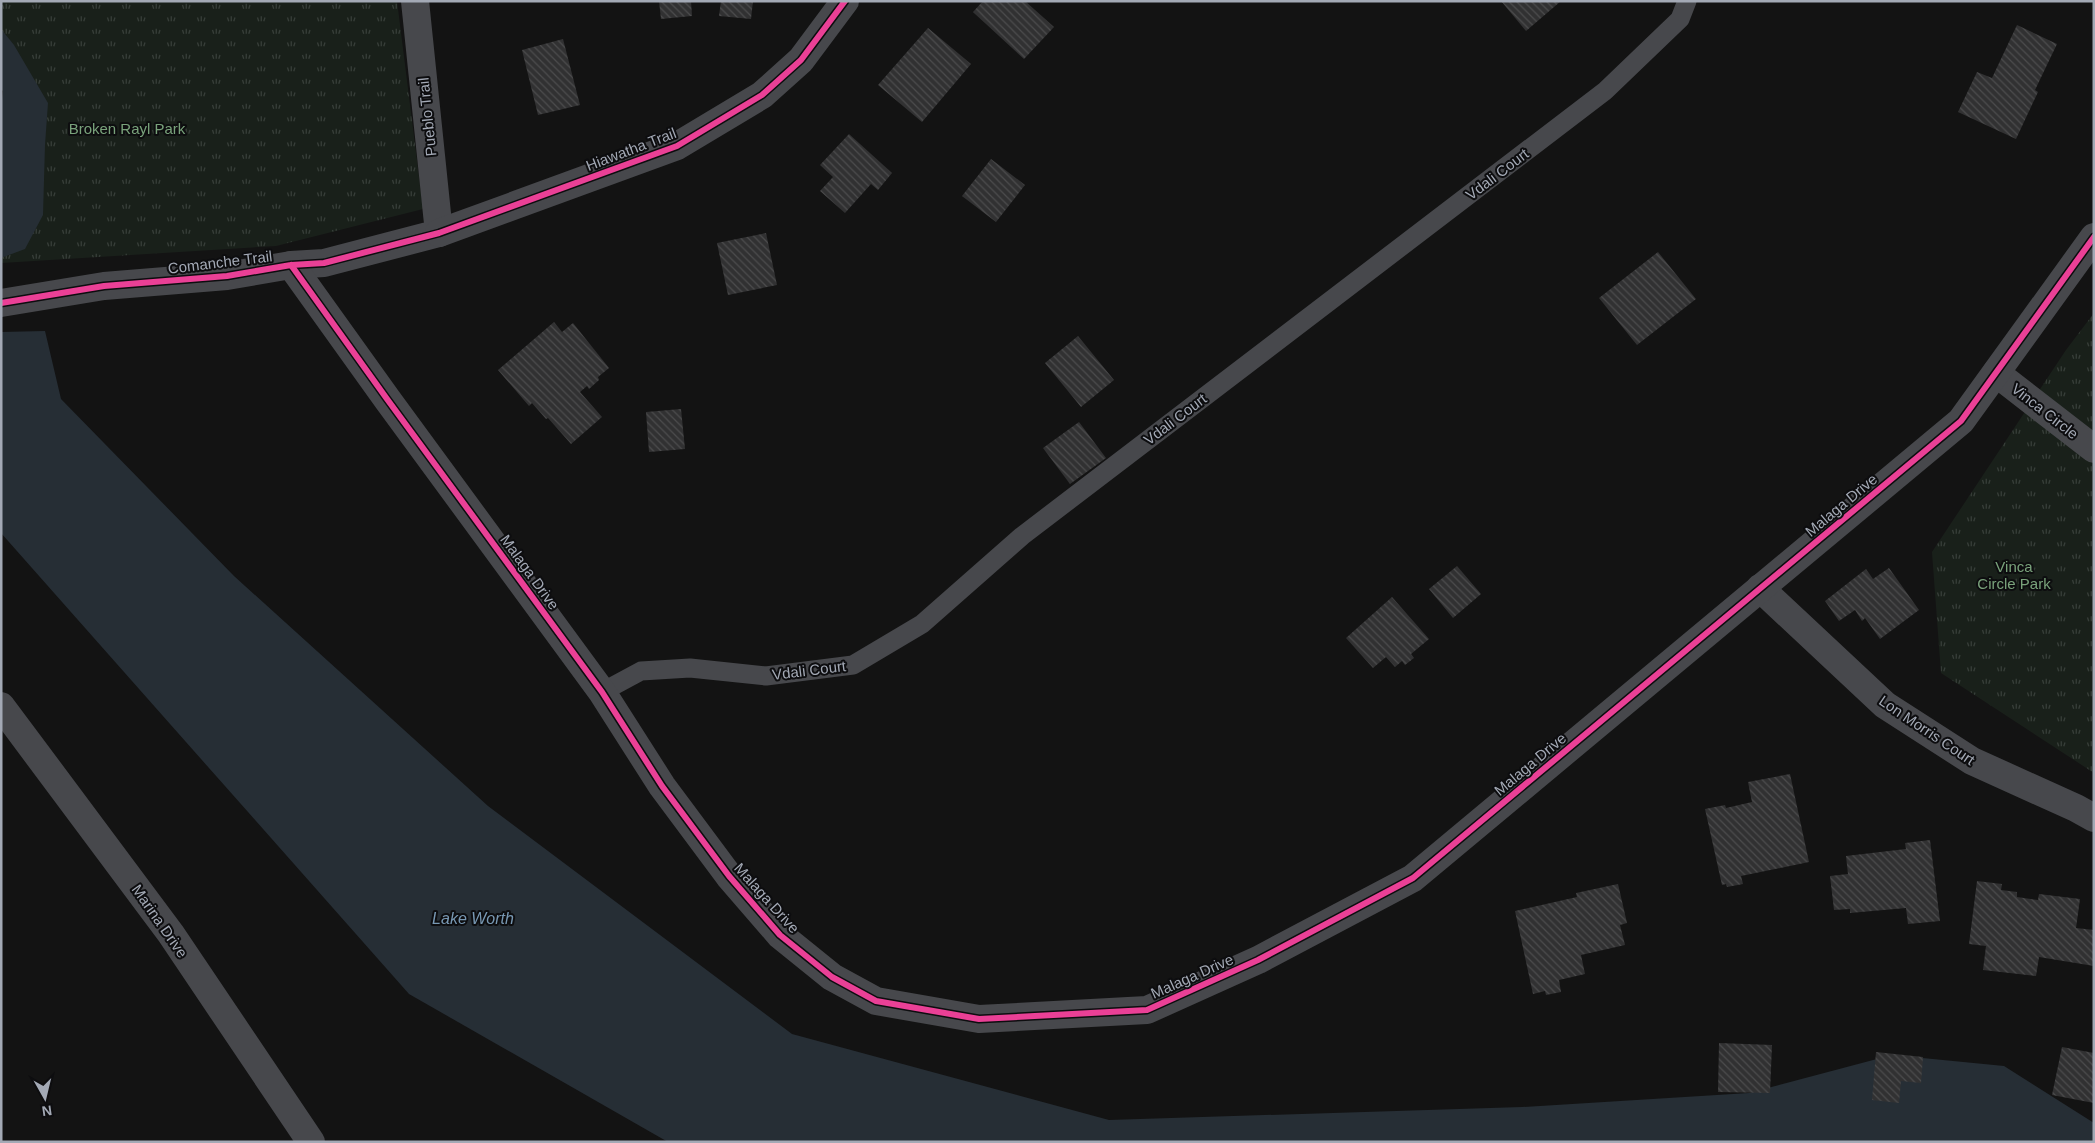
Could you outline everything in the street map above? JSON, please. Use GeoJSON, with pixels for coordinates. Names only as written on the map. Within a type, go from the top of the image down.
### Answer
{"type":"FeatureCollection","features":[{"type":"Feature","properties":{"kind":"street","name":"Pueblo Trail"},"geometry":{"type":"LineString","coordinates":[[415,1],[439,233]]}},
{"type":"Feature","properties":{"kind":"street","name":"Hiawatha Trail"},"geometry":{"type":"LineString","coordinates":[[439,233],[677,146],[762,95],[801,60],[845,1]]}},
{"type":"Feature","properties":{"kind":"street","name":"Comanche Trail"},"geometry":{"type":"LineString","coordinates":[[1,303],[104,286],[227,276],[324,263],[439,233]]}},
{"type":"Feature","properties":{"kind":"street","name":"Malaga Drive"},"geometry":{"type":"LineString","coordinates":[[291,266],[386,399],[602,692],[662,786],[729,876],[780,935],[832,976],[876,1001],[979,1019],[1147,1010],[1258,960],[1413,878],[1961,421],[2094,236]]}},
{"type":"Feature","properties":{"kind":"street","name":"Vinca Circle"},"geometry":{"type":"LineString","coordinates":[[1996,373],[2094,449]]}},
{"type":"Feature","properties":{"kind":"street","name":"Lon Morris Court"},"geometry":{"type":"LineString","coordinates":[[1760,588],[1885,705],[1972,761],[2094,818]]}},
{"type":"Feature","properties":{"kind":"street","name":"Marina Drive"},"geometry":{"type":"LineString","coordinates":[[1,706],[171,934],[311,1142]]}},
{"type":"Feature","properties":{"kind":"lane","name":"Vdali Court"},"geometry":{"type":"LineString","coordinates":[[602,692],[641,671],[690,668],[766,676],[853,666],[922,624],[1022,536],[1605,91],[1680,18],[1687,1]]}},
{"type":"Feature","properties":{"kind":"green space","name":"Broken Rayl Park"},"geometry":{"type":"Polygon","coordinates":[[[1,1],[397,1],[423,209],[276,246],[1,263],[1,109],[3,91],[1,89],[1,1]]]}},
{"type":"Feature","properties":{"kind":"green space","name":"Vinca Circle Park"},"geometry":{"type":"Polygon","coordinates":[[[2094,313],[2094,773],[1941,673],[1932,552],[2066,350],[2094,313]]]}},
{"type":"Feature","properties":{"kind":"water"},"geometry":{"type":"Polygon","coordinates":[[[1,29],[14,45],[48,103],[43,215],[25,249],[1,258],[1,109],[3,91],[1,89],[1,29]]]}},
{"type":"Feature","properties":{"kind":"water","name":"Lake Worth"},"geometry":{"type":"Polygon","coordinates":[[[45,331],[61,399],[234,576],[488,806],[792,1034],[1109,1120],[1522,1107],[1749,1093],[1892,1055],[2004,1066],[2094,1123],[2094,1142],[668,1142],[409,994],[1,533],[1,332],[45,331]]]}},
{"type":"Feature","properties":{"kind":"building"},"geometry":{"type":"Polygon","coordinates":[[[659,1],[691,1],[692,16],[661,19],[659,1]]]}},
{"type":"Feature","properties":{"kind":"building"},"geometry":{"type":"Polygon","coordinates":[[[721,1],[753,1],[751,19],[719,16],[721,1]]]}},
{"type":"Feature","properties":{"kind":"building"},"geometry":{"type":"Polygon","coordinates":[[[983,1],[1025,1],[1054,27],[1024,59],[973,12],[983,1]]]}},
{"type":"Feature","properties":{"kind":"building"},"geometry":{"type":"Polygon","coordinates":[[[1501,1],[1561,1],[1526,31],[1501,1]]]}},
{"type":"Feature","properties":{"kind":"building"},"geometry":{"type":"Polygon","coordinates":[[[2017,25],[2057,44],[2035,90],[2038,92],[2016,139],[1958,112],[1977,72],[1992,78],[2017,25]]]}},
{"type":"Feature","properties":{"kind":"building"},"geometry":{"type":"Polygon","coordinates":[[[928,28],[971,64],[922,122],[878,85],[928,28]]]}},
{"type":"Feature","properties":{"kind":"building"},"geometry":{"type":"Polygon","coordinates":[[[563,39],[580,105],[538,115],[522,50],[563,39]]]}},
{"type":"Feature","properties":{"kind":"building"},"geometry":{"type":"Polygon","coordinates":[[[849,134],[892,173],[878,190],[871,184],[845,213],[820,191],[833,177],[820,165],[849,134]]]}},
{"type":"Feature","properties":{"kind":"building"},"geometry":{"type":"Polygon","coordinates":[[[991,159],[1025,185],[996,222],[962,196],[991,159]]]}},
{"type":"Feature","properties":{"kind":"building"},"geometry":{"type":"Polygon","coordinates":[[[766,233],[777,285],[728,295],[717,243],[766,233]]]}},
{"type":"Feature","properties":{"kind":"building"},"geometry":{"type":"Polygon","coordinates":[[[1658,252],[1696,299],[1637,345],[1599,298],[1658,252]]]}},
{"type":"Feature","properties":{"kind":"building"},"geometry":{"type":"Polygon","coordinates":[[[554,322],[562,332],[573,323],[609,368],[598,377],[599,380],[589,389],[587,386],[580,392],[602,417],[571,444],[532,403],[529,406],[498,370],[554,322]]]}},
{"type":"Feature","properties":{"kind":"building"},"geometry":{"type":"Polygon","coordinates":[[[1078,336],[1114,380],[1081,407],[1045,363],[1078,336]]]}},
{"type":"Feature","properties":{"kind":"building"},"geometry":{"type":"Polygon","coordinates":[[[681,409],[685,449],[649,452],[646,412],[681,409]]]}},
{"type":"Feature","properties":{"kind":"building"},"geometry":{"type":"Polygon","coordinates":[[[1079,422],[1106,458],[1070,484],[1043,448],[1079,422]]]}},
{"type":"Feature","properties":{"kind":"building"},"geometry":{"type":"Polygon","coordinates":[[[1457,566],[1481,594],[1453,618],[1429,589],[1457,566]]]}},
{"type":"Feature","properties":{"kind":"building"},"geometry":{"type":"Polygon","coordinates":[[[1889,568],[1919,610],[1880,639],[1865,618],[1862,621],[1855,610],[1839,621],[1825,601],[1866,569],[1873,579],[1889,568]]]}},
{"type":"Feature","properties":{"kind":"building"},"geometry":{"type":"Polygon","coordinates":[[[1392,597],[1429,639],[1411,654],[1414,658],[1405,665],[1402,661],[1395,667],[1386,657],[1373,668],[1346,638],[1392,597]]]}},
{"type":"Feature","properties":{"kind":"building"},"geometry":{"type":"Polygon","coordinates":[[[1790,774],[1809,862],[1741,876],[1743,884],[1727,887],[1726,884],[1722,885],[1705,809],[1725,805],[1726,808],[1752,802],[1748,782],[1790,774]]]}},
{"type":"Feature","properties":{"kind":"building"},"geometry":{"type":"Polygon","coordinates":[[[1930,840],[1940,921],[1908,924],[1906,908],[1850,913],[1850,909],[1834,910],[1830,876],[1848,874],[1846,856],[1906,849],[1905,843],[1930,840]]]}},
{"type":"Feature","properties":{"kind":"building"},"geometry":{"type":"Polygon","coordinates":[[[1977,881],[2002,884],[2001,890],[2017,892],[2017,897],[2038,900],[2039,894],[2080,899],[2076,928],[2094,930],[2094,966],[2039,957],[2036,976],[1983,970],[1986,946],[1969,944],[1977,881]]]}},
{"type":"Feature","properties":{"kind":"building"},"geometry":{"type":"Polygon","coordinates":[[[1618,884],[1627,923],[1620,925],[1625,945],[1581,955],[1585,974],[1559,980],[1561,992],[1546,995],[1545,991],[1533,994],[1515,911],[1577,897],[1576,893],[1618,884]]]}},
{"type":"Feature","properties":{"kind":"building"},"geometry":{"type":"Polygon","coordinates":[[[1719,1043],[1772,1045],[1770,1093],[1718,1092],[1719,1043]]]}},
{"type":"Feature","properties":{"kind":"building"},"geometry":{"type":"Polygon","coordinates":[[[2062,1047],[2094,1053],[2094,1103],[2052,1095],[2062,1047]]]}},
{"type":"Feature","properties":{"kind":"building"},"geometry":{"type":"Polygon","coordinates":[[[1876,1052],[1923,1057],[1921,1083],[1901,1081],[1899,1103],[1872,1100],[1876,1052]]]}},
{"type":"Feature","properties":{"kind":"cycle path"},"geometry":{"type":"LineString","coordinates":[[1,303],[104,286],[227,276],[291,265],[324,263],[439,233],[677,146],[762,95],[801,60],[845,1]]}},
{"type":"Feature","properties":{"kind":"cycle path"},"geometry":{"type":"LineString","coordinates":[[291,265],[602,692],[662,786],[729,876],[780,935],[832,977],[876,1001],[979,1019],[1147,1010],[1258,960],[1413,878],[1961,421],[2094,237]]}}]}
